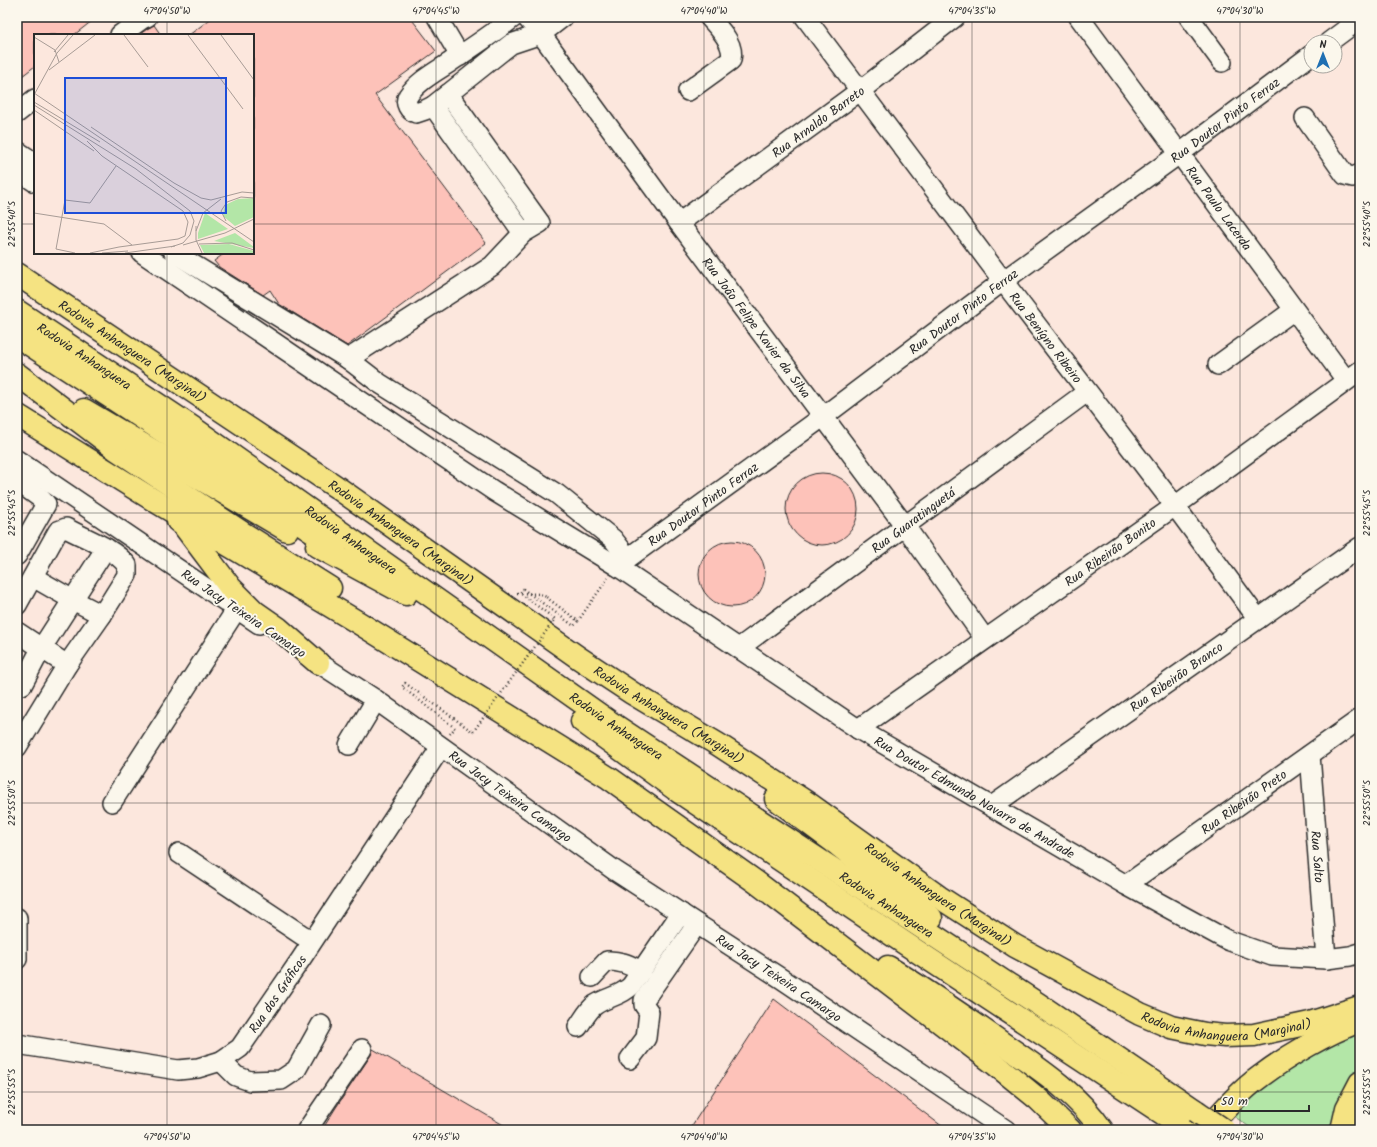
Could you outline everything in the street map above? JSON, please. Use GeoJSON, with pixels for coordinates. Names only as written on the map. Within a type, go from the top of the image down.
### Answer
{"type":"FeatureCollection","features":[{"type":"Feature","properties":{"kind":"highway","name":"Rodovia Anhanguera (Marginal)"},"geometry":{"type":"LineString","coordinates":[[17,274],[335,486],[580,658],[632,693],[726,749],[809,804],[939,897],[1015,946],[1140,1014],[1171,1026],[1204,1034],[1254,1036],[1310,1023],[1360,1007]]}},
{"type":"Feature","properties":{"kind":"highway","name":"Rodovia Anhanguera"},"geometry":{"type":"LineString","coordinates":[[17,311],[193,428],[611,723],[1038,1004],[1189,1123]]}},
{"type":"Feature","properties":{"kind":"highway","name":"Rodovia Anhanguera"},"geometry":{"type":"LineString","coordinates":[[17,336],[184,445],[406,594],[678,791],[906,944],[1189,1123],[1224,1130]]}},
{"type":"Feature","properties":{"kind":"highway"},"geometry":{"type":"LineString","coordinates":[[17,372],[270,521],[406,594]]}},
{"type":"Feature","properties":{"kind":"highway"},"geometry":{"type":"LineString","coordinates":[[17,372],[116,449],[248,536],[468,674],[559,747]]}},
{"type":"Feature","properties":{"kind":"highway"},"geometry":{"type":"LineString","coordinates":[[17,415],[155,500],[359,622],[636,796],[756,882],[1007,1074],[1038,1099],[1070,1130]]}},
{"type":"Feature","properties":{"kind":"highway"},"geometry":{"type":"LineString","coordinates":[[155,500],[184,526],[235,592],[255,612],[278,628],[318,662]]}},
{"type":"Feature","properties":{"kind":"highway"},"geometry":{"type":"LineString","coordinates":[[632,693],[838,844],[1038,1004]]}},
{"type":"Feature","properties":{"kind":"highway"},"geometry":{"type":"LineString","coordinates":[[756,882],[954,1009],[1034,1065],[1085,1107],[1102,1130]]}},
{"type":"Feature","properties":{"kind":"highway"},"geometry":{"type":"LineString","coordinates":[[1206,1130],[1225,1108],[1260,1076],[1306,1048],[1337,1031],[1360,1021]]}},
{"type":"Feature","properties":{"kind":"highway"},"geometry":{"type":"LineString","coordinates":[[1342,1130],[1347,1108],[1360,1083]]}},
{"type":"Feature","properties":{"kind":"street"},"geometry":{"type":"LineString","coordinates":[[121,34],[147,17]]}},
{"type":"Feature","properties":{"kind":"street"},"geometry":{"type":"LineString","coordinates":[[437,17],[460,56]]}},
{"type":"Feature","properties":{"kind":"street"},"geometry":{"type":"LineString","coordinates":[[514,17],[498,30],[415,88],[406,100],[406,104],[409,108],[416,113],[433,106],[511,44],[541,34],[563,17]]}},
{"type":"Feature","properties":{"kind":"street","name":"Rua João Felipe Xavier da Silva"},"geometry":{"type":"LineString","coordinates":[[526,17],[541,34],[679,223],[824,416],[905,526],[985,639]]}},
{"type":"Feature","properties":{"kind":"street"},"geometry":{"type":"LineString","coordinates":[[688,91],[731,60],[732,54],[730,44],[709,17]]}},
{"type":"Feature","properties":{"kind":"street","name":"Rua Benígno Ribeiro"},"geometry":{"type":"LineString","coordinates":[[805,17],[1003,281],[1175,506],[1258,619]]}},
{"type":"Feature","properties":{"kind":"street","name":"Rua Arnaldo Barreto"},"geometry":{"type":"LineString","coordinates":[[679,223],[861,90],[955,17]]}},
{"type":"Feature","properties":{"kind":"street","name":"Rua Paulo Lacerda"},"geometry":{"type":"LineString","coordinates":[[1079,17],[1294,310],[1353,376]]}},
{"type":"Feature","properties":{"kind":"street"},"geometry":{"type":"LineString","coordinates":[[1190,17],[1222,62]]}},
{"type":"Feature","properties":{"kind":"street"},"geometry":{"type":"LineString","coordinates":[[1340,34],[1356,22]]}},
{"type":"Feature","properties":{"kind":"street","name":"Rua Doutor Pinto Ferraz"},"geometry":{"type":"LineString","coordinates":[[622,562],[824,416],[1003,281],[1179,154],[1303,61]]}},
{"type":"Feature","properties":{"kind":"street"},"geometry":{"type":"LineString","coordinates":[[348,359],[492,266],[524,233],[540,223],[448,94]]}},
{"type":"Feature","properties":{"kind":"street"},"geometry":{"type":"LineString","coordinates":[[17,113],[34,100]]}},
{"type":"Feature","properties":{"kind":"street"},"geometry":{"type":"LineString","coordinates":[[433,106],[524,233]]}},
{"type":"Feature","properties":{"kind":"street"},"geometry":{"type":"LineString","coordinates":[[1305,118],[1345,175],[1353,177],[1360,174]]}},
{"type":"Feature","properties":{"kind":"street"},"geometry":{"type":"LineString","coordinates":[[17,151],[34,162]]}},
{"type":"Feature","properties":{"kind":"street"},"geometry":{"type":"LineString","coordinates":[[17,170],[34,181]]}},
{"type":"Feature","properties":{"kind":"street","name":"Rua Doutor Edmundo Navarro de Andrade"},"geometry":{"type":"LineString","coordinates":[[143,254],[494,491],[622,562],[739,648],[858,729],[1126,885],[1227,940],[1272,956],[1326,959],[1350,956],[1360,953]]}},
{"type":"Feature","properties":{"kind":"street"},"geometry":{"type":"LineString","coordinates":[[175,254],[199,270],[348,359],[379,383],[557,494],[613,539],[622,562]]}},
{"type":"Feature","properties":{"kind":"street"},"geometry":{"type":"LineString","coordinates":[[1218,365],[1294,310]]}},
{"type":"Feature","properties":{"kind":"street","name":"Rua Ribeirão Bonito"},"geometry":{"type":"LineString","coordinates":[[858,729],[1175,506],[1353,376]]}},
{"type":"Feature","properties":{"kind":"street","name":"Rua Guaratinguetá"},"geometry":{"type":"LineString","coordinates":[[739,648],[1087,392]]}},
{"type":"Feature","properties":{"kind":"street","name":"Rua Jacy Teixeira Camargo"},"geometry":{"type":"LineString","coordinates":[[17,460],[236,610],[376,700],[595,856],[1006,1130]]}},
{"type":"Feature","properties":{"kind":"street"},"geometry":{"type":"LineString","coordinates":[[17,481],[46,504]]}},
{"type":"Feature","properties":{"kind":"street"},"geometry":{"type":"LineString","coordinates":[[17,555],[55,486]]}},
{"type":"Feature","properties":{"kind":"street"},"geometry":{"type":"LineString","coordinates":[[17,605],[58,531],[66,528],[78,502]]}},
{"type":"Feature","properties":{"kind":"street"},"geometry":{"type":"LineString","coordinates":[[17,747],[67,665],[102,615],[127,575],[127,564],[121,558],[106,548],[66,528]]}},
{"type":"Feature","properties":{"kind":"street","name":"Rua Ribeirão Branco"},"geometry":{"type":"LineString","coordinates":[[992,806],[1360,546]]}},
{"type":"Feature","properties":{"kind":"street"},"geometry":{"type":"LineString","coordinates":[[22,685],[42,649],[106,548]]}},
{"type":"Feature","properties":{"kind":"street"},"geometry":{"type":"LineString","coordinates":[[33,577],[102,615]]}},
{"type":"Feature","properties":{"kind":"street"},"geometry":{"type":"LineString","coordinates":[[112,802],[236,610]]}},
{"type":"Feature","properties":{"kind":"street"},"geometry":{"type":"LineString","coordinates":[[17,632],[67,665]]}},
{"type":"Feature","properties":{"kind":"street"},"geometry":{"type":"LineString","coordinates":[[349,745],[376,700]]}},
{"type":"Feature","properties":{"kind":"street","name":"Rua Ribeirão Preto"},"geometry":{"type":"LineString","coordinates":[[1126,885],[1360,719]]}},
{"type":"Feature","properties":{"kind":"street","name":"Rua dos Gráficos"},"geometry":{"type":"LineString","coordinates":[[17,1044],[178,1070],[198,1068],[221,1061],[240,1048],[441,747]]}},
{"type":"Feature","properties":{"kind":"street","name":"Rua Salto"},"geometry":{"type":"LineString","coordinates":[[1310,755],[1326,959]]}},
{"type":"Feature","properties":{"kind":"street"},"geometry":{"type":"LineString","coordinates":[[179,853],[302,935],[313,940]]}},
{"type":"Feature","properties":{"kind":"street"},"geometry":{"type":"LineString","coordinates":[[578,1027],[590,1009],[612,996],[626,991],[637,979],[681,913]]}},
{"type":"Feature","properties":{"kind":"street"},"geometry":{"type":"LineString","coordinates":[[17,918],[17,959]]}},
{"type":"Feature","properties":{"kind":"street"},"geometry":{"type":"LineString","coordinates":[[630,1060],[646,1038],[649,1012],[644,1005],[644,1000],[697,924]]}},
{"type":"Feature","properties":{"kind":"street"},"geometry":{"type":"LineString","coordinates":[[592,977],[607,961],[612,960],[642,971]]}},
{"type":"Feature","properties":{"kind":"street"},"geometry":{"type":"LineString","coordinates":[[221,1061],[236,1076],[250,1081],[280,1080],[296,1070],[321,1025]]}},
{"type":"Feature","properties":{"kind":"street"},"geometry":{"type":"LineString","coordinates":[[307,1130],[362,1049]]}},
{"type":"Feature","properties":{"kind":"path"},"geometry":{"type":"LineString","coordinates":[[455,728],[402,687],[404,683],[473,732],[555,619],[520,593],[523,589],[574,626],[622,562]]}},
{"type":"Feature","properties":{"kind":"path"},"geometry":{"type":"LineString","coordinates":[[546,597],[578,621]]}},
{"type":"Feature","properties":{"kind":"green space"},"geometry":{"type":"Polygon","coordinates":[[[1360,1030],[1360,1074],[1336,1130],[1254,1130],[1232,1115],[1258,1091],[1298,1062],[1360,1030]]]}},
{"type":"Feature","properties":{"kind":"building"},"geometry":{"type":"Polygon","coordinates":[[[17,17],[97,17],[75,34],[34,34],[34,67],[17,80],[17,17]]]}},
{"type":"Feature","properties":{"kind":"building"},"geometry":{"type":"Polygon","coordinates":[[[213,17],[410,17],[436,51],[375,95],[486,243],[347,346],[279,304],[270,290],[263,295],[219,267],[214,261],[224,254],[254,254],[254,34],[190,34],[213,17]]]}},
{"type":"Feature","properties":{"kind":"building"},"geometry":{"type":"Polygon","coordinates":[[[154,25],[160,34],[140,34],[154,25]]]}},
{"type":"Feature","properties":{"kind":"building"},"geometry":{"type":"Polygon","coordinates":[[[815,473],[829,473],[836,475],[848,483],[856,495],[858,509],[856,523],[848,535],[836,543],[829,545],[815,545],[808,543],[796,535],[788,523],[786,516],[786,502],[788,495],[796,483],[808,475],[815,473]]]}},
{"type":"Feature","properties":{"kind":"building"},"geometry":{"type":"Polygon","coordinates":[[[732,541],[744,544],[755,551],[762,562],[765,574],[762,586],[755,597],[744,604],[732,607],[720,604],[709,597],[702,586],[699,574],[702,562],[709,551],[720,544],[732,541]]]}},
{"type":"Feature","properties":{"kind":"building"},"geometry":{"type":"Polygon","coordinates":[[[774,999],[947,1130],[689,1130],[774,999]]]}},
{"type":"Feature","properties":{"kind":"building"},"geometry":{"type":"Polygon","coordinates":[[[373,1049],[512,1130],[322,1130],[371,1055],[373,1049]]]}}]}
